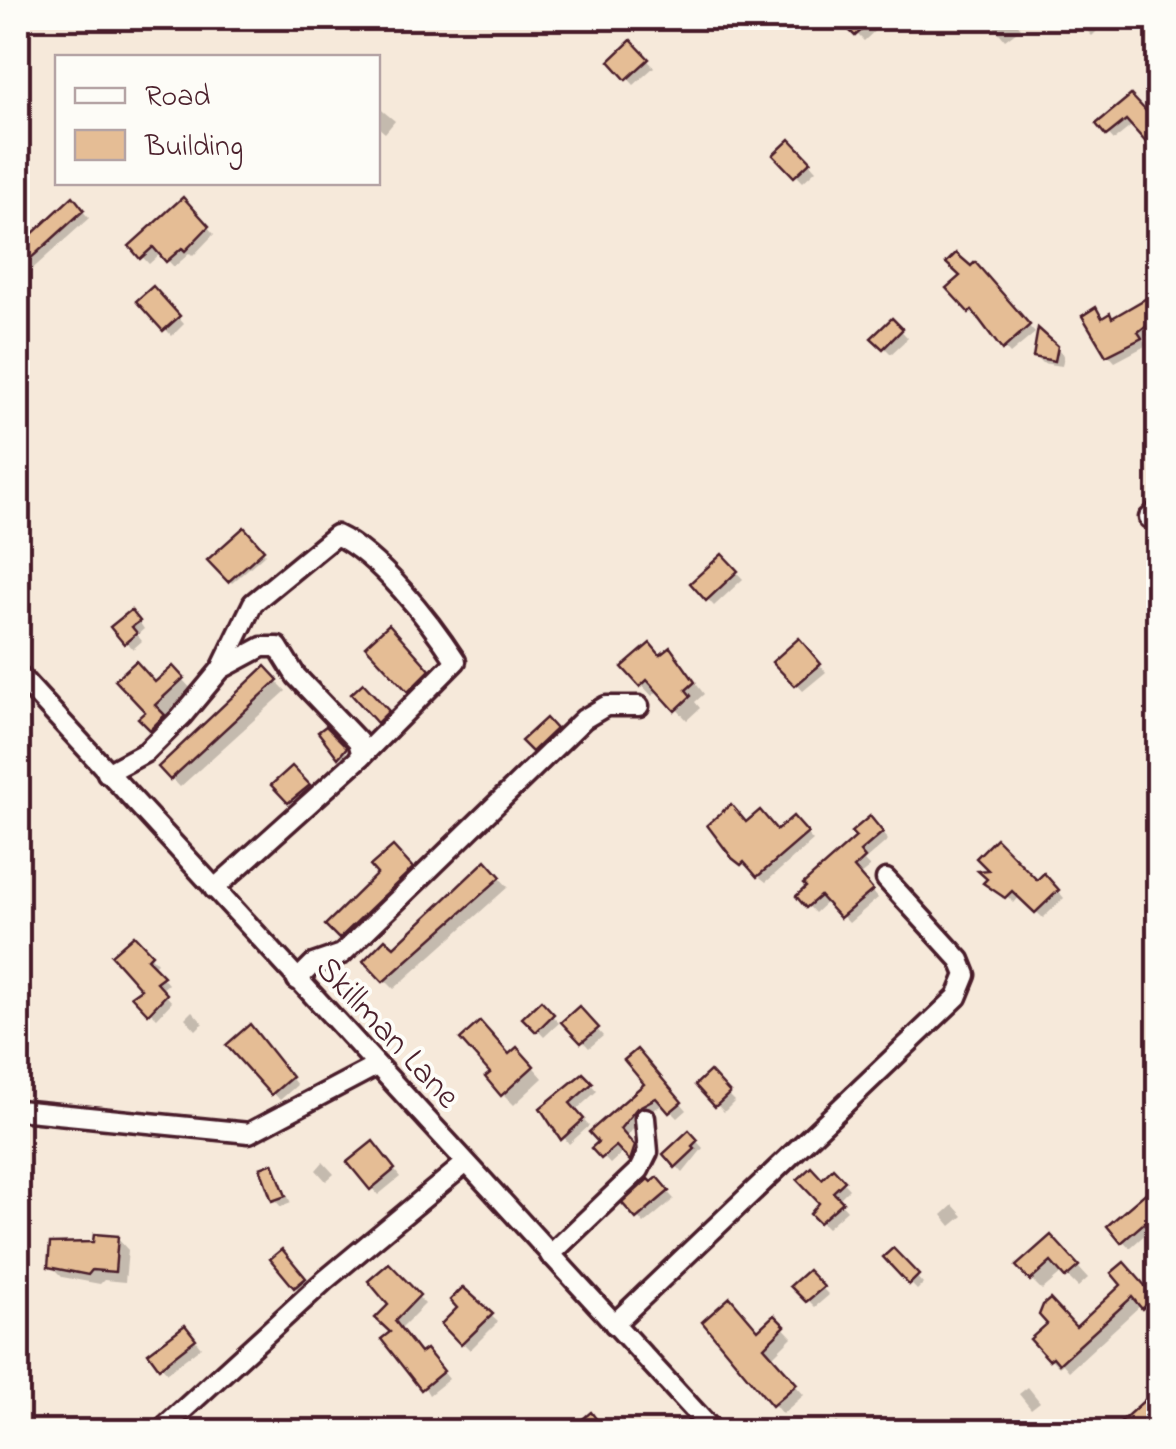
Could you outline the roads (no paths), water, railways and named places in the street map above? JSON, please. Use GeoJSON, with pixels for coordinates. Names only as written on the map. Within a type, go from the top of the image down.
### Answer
{"type":"FeatureCollection","features":[{"type":"Feature","properties":{"kind":"street"},"geometry":{"type":"LineString","coordinates":[[107,773],[146,752],[220,669],[253,604],[336,535],[355,544],[441,638],[456,662],[362,756],[214,889]]}},
{"type":"Feature","properties":{"kind":"street"},"geometry":{"type":"LineString","coordinates":[[220,669],[262,647],[278,648],[296,676],[358,741],[362,756]]}},
{"type":"Feature","properties":{"kind":"street","name":"Skillman Lane"},"geometry":{"type":"LineString","coordinates":[[18,674],[709,1430]]}},
{"type":"Feature","properties":{"kind":"street"},"geometry":{"type":"LineString","coordinates":[[297,980],[312,964],[342,954],[584,719],[606,706],[639,706]]}},
{"type":"Feature","properties":{"kind":"street"},"geometry":{"type":"LineString","coordinates":[[614,1324],[956,997],[966,975],[960,960],[886,879]]}},
{"type":"Feature","properties":{"kind":"street"},"geometry":{"type":"LineString","coordinates":[[18,1110],[248,1133],[376,1066]]}},
{"type":"Feature","properties":{"kind":"street"},"geometry":{"type":"LineString","coordinates":[[550,1255],[638,1170],[648,1152],[646,1118]]}},
{"type":"Feature","properties":{"kind":"street"},"geometry":{"type":"LineString","coordinates":[[159,1432],[324,1281],[466,1163]]}}]}
